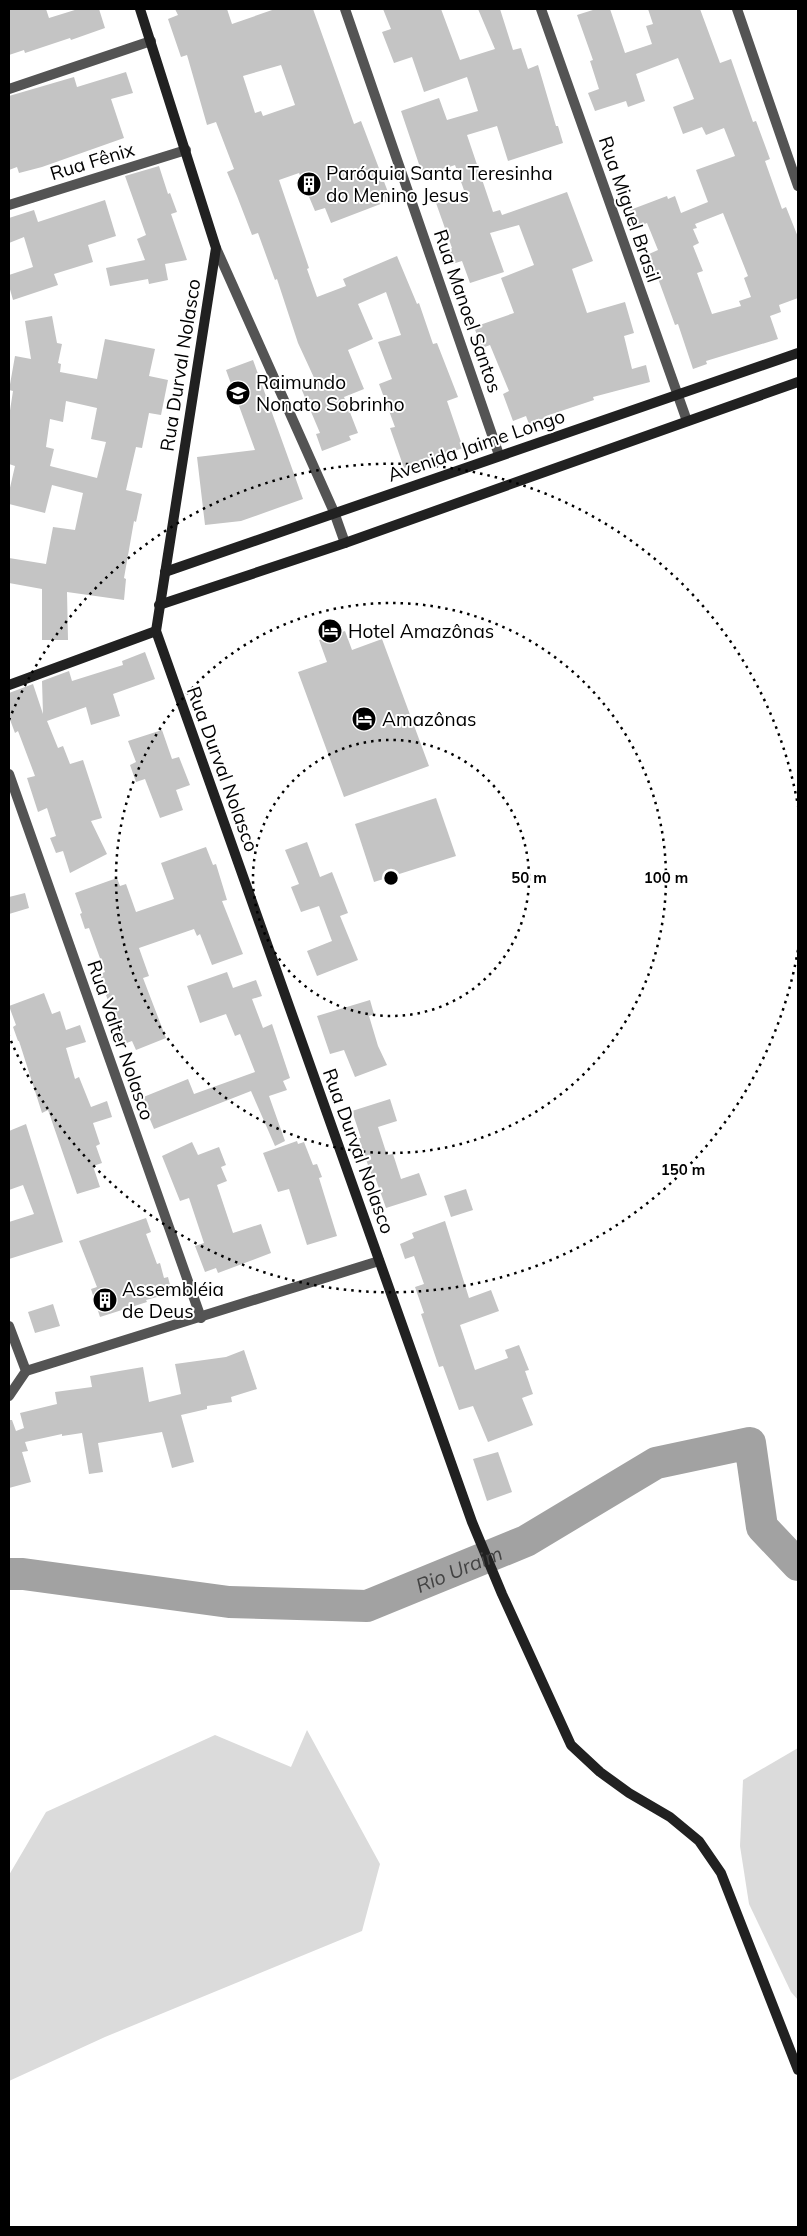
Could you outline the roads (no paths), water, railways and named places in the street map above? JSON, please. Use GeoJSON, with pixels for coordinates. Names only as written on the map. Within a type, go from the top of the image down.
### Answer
{"type":"FeatureCollection","features":[{"type":"Feature","properties":{"kind":"street","name":"Rua Durval Nolasco"},"geometry":{"type":"LineString","coordinates":[[140,9],[216,248],[156,631],[472,1522],[502,1594],[571,1745],[600,1772],[629,1793],[670,1816],[699,1842],[721,1873],[798,2070]]}},
{"type":"Feature","properties":{"kind":"street","name":"Rua Manoel Santos"},"geometry":{"type":"LineString","coordinates":[[345,9],[499,455]]}},
{"type":"Feature","properties":{"kind":"street","name":"Rua Miguel Brasil"},"geometry":{"type":"LineString","coordinates":[[541,9],[686,421]]}},
{"type":"Feature","properties":{"kind":"street"},"geometry":{"type":"LineString","coordinates":[[737,9],[798,186]]}},
{"type":"Feature","properties":{"kind":"street"},"geometry":{"type":"LineString","coordinates":[[9,89],[151,41]]}},
{"type":"Feature","properties":{"kind":"street","name":"Rua Fênix"},"geometry":{"type":"LineString","coordinates":[[9,205],[186,150]]}},
{"type":"Feature","properties":{"kind":"street"},"geometry":{"type":"LineString","coordinates":[[216,248],[334,512],[344,543]]}},
{"type":"Feature","properties":{"kind":"street","name":"Avenida Jaime Longo"},"geometry":{"type":"LineString","coordinates":[[165,572],[798,353]]}},
{"type":"Feature","properties":{"kind":"street"},"geometry":{"type":"LineString","coordinates":[[159,605],[344,543],[798,382]]}},
{"type":"Feature","properties":{"kind":"street"},"geometry":{"type":"LineString","coordinates":[[9,685],[156,631]]}},
{"type":"Feature","properties":{"kind":"street","name":"Rua Valter Nolasco"},"geometry":{"type":"LineString","coordinates":[[9,774],[201,1318]]}},
{"type":"Feature","properties":{"kind":"street"},"geometry":{"type":"LineString","coordinates":[[9,1396],[26,1371],[379,1261]]}},
{"type":"Feature","properties":{"kind":"street"},"geometry":{"type":"LineString","coordinates":[[9,1326],[26,1371]]}},
{"type":"Feature","properties":{"kind":"waterway","name":"Rio Uraim"},"geometry":{"type":"LineString","coordinates":[[9,1574],[23,1574],[229,1602],[367,1606],[526,1541],[656,1463],[750,1443],[762,1527],[798,1565]]}},
{"type":"Feature","properties":{"kind":"place","name":"Paróquia Santa Teresinha do Menino Jesus"},"geometry":{"type":"Point","coordinates":[309,184]}},
{"type":"Feature","properties":{"kind":"place","name":"Raimundo Nonato Sobrinho"},"geometry":{"type":"Point","coordinates":[238,393]}},
{"type":"Feature","properties":{"kind":"place","name":"Hotel Amazônas"},"geometry":{"type":"Point","coordinates":[330,631]}},
{"type":"Feature","properties":{"kind":"place","name":"Amazônas"},"geometry":{"type":"Point","coordinates":[364,719]}},
{"type":"Feature","properties":{"kind":"place","name":"Assembléia de Deus"},"geometry":{"type":"Point","coordinates":[105,1300]}}]}
